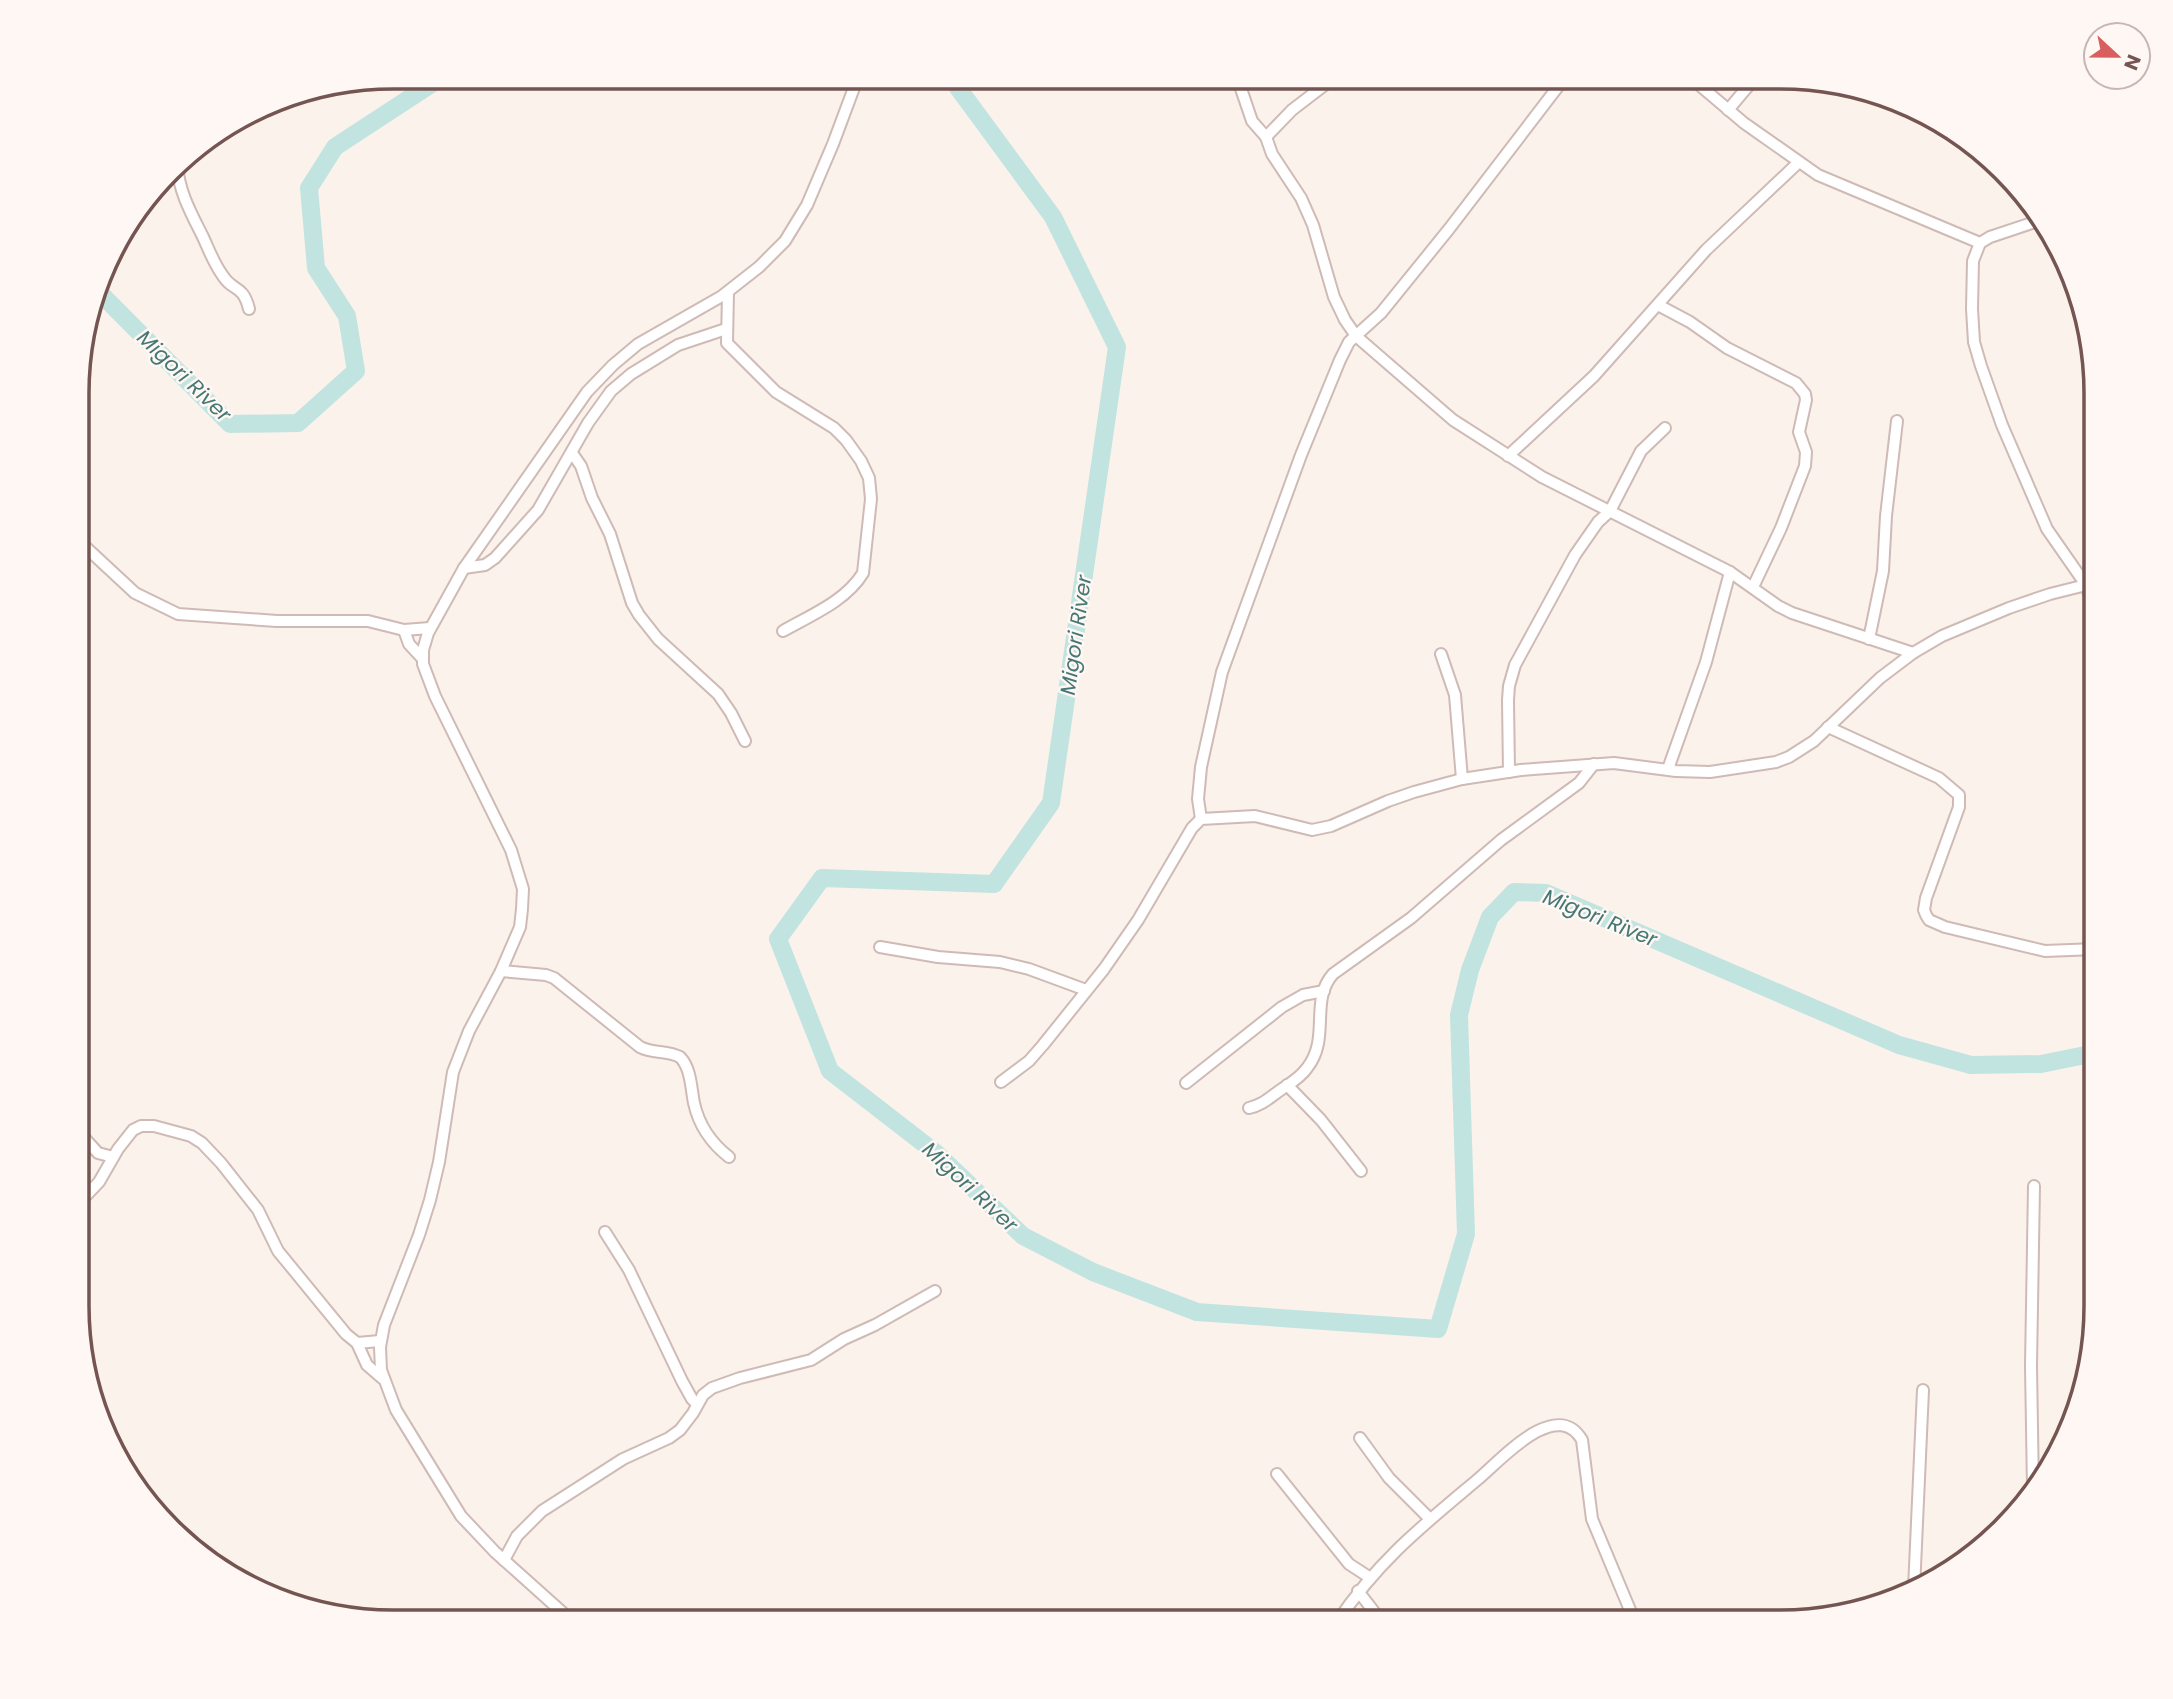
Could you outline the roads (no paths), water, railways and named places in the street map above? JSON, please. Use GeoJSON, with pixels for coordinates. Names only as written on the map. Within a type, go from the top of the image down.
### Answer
{"type":"FeatureCollection","features":[{"type":"Feature","properties":{"kind":"street"},"geometry":{"type":"LineString","coordinates":[[422,658],[430,628],[464,568],[587,391],[638,344],[728,292],[785,241],[807,205],[854,89]]}},
{"type":"Feature","properties":{"kind":"street"},"geometry":{"type":"LineString","coordinates":[[1241,89],[1252,121],[1266,137],[1272,154],[1301,198],[1313,225],[1334,297],[1345,320],[1356,336],[1453,419],[1508,456],[1610,512],[1730,572],[1778,606],[1913,653]]}},
{"type":"Feature","properties":{"kind":"street"},"geometry":{"type":"LineString","coordinates":[[1266,137],[1292,110],[1320,89]]}},
{"type":"Feature","properties":{"kind":"street"},"geometry":{"type":"LineString","coordinates":[[1201,819],[1198,799],[1201,767],[1222,672],[1318,409],[1344,351],[1349,342],[1381,313],[1556,89]]}},
{"type":"Feature","properties":{"kind":"street"},"geometry":{"type":"LineString","coordinates":[[1704,89],[1799,162],[1834,183],[1980,243]]}},
{"type":"Feature","properties":{"kind":"street"},"geometry":{"type":"LineString","coordinates":[[1728,110],[1746,89]]}},
{"type":"Feature","properties":{"kind":"street"},"geometry":{"type":"LineString","coordinates":[[1508,456],[1594,376],[1706,250],[1799,162]]}},
{"type":"Feature","properties":{"kind":"street"},"geometry":{"type":"LineString","coordinates":[[179,177],[183,198],[212,258],[225,280],[244,294],[249,309]]}},
{"type":"Feature","properties":{"kind":"street"},"geometry":{"type":"LineString","coordinates":[[2032,223],[1980,243],[1973,261],[1974,342],[2002,425],[2047,529],[2056,545],[2084,577]]}},
{"type":"Feature","properties":{"kind":"street"},"geometry":{"type":"LineString","coordinates":[[728,292],[727,343],[776,392],[834,428],[846,439],[869,478],[871,499],[863,573],[857,582],[830,605],[783,631]]}},
{"type":"Feature","properties":{"kind":"street"},"geometry":{"type":"LineString","coordinates":[[1658,305],[1690,322],[1754,364],[1796,383],[1805,394],[1799,432],[1806,452],[1805,466],[1782,528],[1753,587]]}},
{"type":"Feature","properties":{"kind":"street"},"geometry":{"type":"LineString","coordinates":[[464,568],[485,565],[502,551],[538,510],[604,399],[631,374],[678,345],[726,329]]}},
{"type":"Feature","properties":{"kind":"street"},"geometry":{"type":"LineString","coordinates":[[1869,639],[1883,570],[1897,421]]}},
{"type":"Feature","properties":{"kind":"street"},"geometry":{"type":"LineString","coordinates":[[1509,772],[1508,700],[1515,665],[1575,555],[1598,522],[1610,512],[1641,451],[1665,428]]}},
{"type":"Feature","properties":{"kind":"street"},"geometry":{"type":"LineString","coordinates":[[572,453],[581,466],[592,498],[610,534],[632,603],[639,615],[658,639],[718,694],[731,713],[744,741]]}},
{"type":"Feature","properties":{"kind":"street"},"geometry":{"type":"LineString","coordinates":[[89,550],[135,593],[178,614],[276,621],[368,621],[404,630],[430,628]]}},
{"type":"Feature","properties":{"kind":"street"},"geometry":{"type":"LineString","coordinates":[[1668,769],[1706,662],[1730,572]]}},
{"type":"Feature","properties":{"kind":"street"},"geometry":{"type":"LineString","coordinates":[[1001,1082],[1043,1045],[1086,990],[1138,920],[1186,836],[1201,819],[1255,816],[1301,828],[1322,828],[1399,797],[1462,779],[1509,772],[1614,763],[1710,772],[1776,762],[1803,748],[1880,678],[1913,653],[1973,621],[2050,594],[2084,587]]}},
{"type":"Feature","properties":{"kind":"street"},"geometry":{"type":"LineString","coordinates":[[404,630],[409,644],[422,658],[435,696],[496,817],[523,889],[520,927],[501,971],[469,1031],[453,1072],[439,1162],[430,1200],[380,1341],[382,1378],[396,1410],[461,1516],[504,1560],[560,1610]]}},
{"type":"Feature","properties":{"kind":"street"},"geometry":{"type":"LineString","coordinates":[[1441,654],[1457,706],[1462,779]]}},
{"type":"Feature","properties":{"kind":"street"},"geometry":{"type":"LineString","coordinates":[[1828,727],[1939,778],[1959,795],[1959,807],[1926,898],[1924,910],[1929,920],[1945,927],[2045,951],[2084,949]]}},
{"type":"Feature","properties":{"kind":"street"},"geometry":{"type":"LineString","coordinates":[[1249,1108],[1263,1104],[1306,1070],[1319,1045],[1324,990],[1329,979],[1341,967],[1410,918],[1501,840],[1579,783],[1594,764]]}},
{"type":"Feature","properties":{"kind":"street"},"geometry":{"type":"LineString","coordinates":[[880,947],[938,957],[1000,962],[1029,969],[1086,990]]}},
{"type":"Feature","properties":{"kind":"street"},"geometry":{"type":"LineString","coordinates":[[501,971],[554,978],[640,1047],[650,1052],[666,1052],[680,1057],[686,1065],[702,1127],[729,1157]]}},
{"type":"Feature","properties":{"kind":"street"},"geometry":{"type":"LineString","coordinates":[[1186,1083],[1282,1007],[1303,995],[1324,990]]}},
{"type":"Feature","properties":{"kind":"street"},"geometry":{"type":"LineString","coordinates":[[1287,1086],[1321,1120],[1361,1171]]}},
{"type":"Feature","properties":{"kind":"street"},"geometry":{"type":"LineString","coordinates":[[89,1192],[99,1182],[129,1134],[141,1126],[154,1126],[183,1133],[202,1143],[216,1156],[258,1210],[278,1251],[338,1325],[357,1343],[367,1365],[382,1378]]}},
{"type":"Feature","properties":{"kind":"street"},"geometry":{"type":"LineString","coordinates":[[89,1144],[97,1153],[113,1157]]}},
{"type":"Feature","properties":{"kind":"street"},"geometry":{"type":"LineString","coordinates":[[2033,1474],[2031,1356],[2034,1186]]}},
{"type":"Feature","properties":{"kind":"street"},"geometry":{"type":"LineString","coordinates":[[605,1232],[629,1270],[681,1381],[698,1404]]}},
{"type":"Feature","properties":{"kind":"street"},"geometry":{"type":"LineString","coordinates":[[504,1560],[517,1536],[542,1511],[584,1482],[669,1438],[684,1424],[703,1395],[723,1383],[811,1360],[844,1339],[935,1291]]}},
{"type":"Feature","properties":{"kind":"street"},"geometry":{"type":"LineString","coordinates":[[357,1343],[380,1341]]}},
{"type":"Feature","properties":{"kind":"street"},"geometry":{"type":"LineString","coordinates":[[1915,1578],[1923,1390]]}},
{"type":"Feature","properties":{"kind":"street"},"geometry":{"type":"LineString","coordinates":[[1346,1610],[1369,1577],[1401,1544],[1512,1448],[1548,1427],[1569,1427],[1582,1440],[1592,1519],[1630,1610]]}},
{"type":"Feature","properties":{"kind":"street"},"geometry":{"type":"LineString","coordinates":[[1360,1438],[1390,1478],[1430,1520]]}},
{"type":"Feature","properties":{"kind":"street"},"geometry":{"type":"LineString","coordinates":[[1277,1474],[1349,1563],[1369,1577]]}},
{"type":"Feature","properties":{"kind":"street"},"geometry":{"type":"LineString","coordinates":[[1359,1591],[1373,1610]]}},
{"type":"Feature","properties":{"kind":"waterway","name":"Migori River"},"geometry":{"type":"LineString","coordinates":[[105,298],[230,424],[298,423],[356,371],[347,316],[316,268],[309,188],[335,147],[424,89]]}},
{"type":"Feature","properties":{"kind":"waterway","name":"Migori River"},"geometry":{"type":"LineString","coordinates":[[959,89],[1053,217],[1117,347],[1051,803],[994,884],[822,878],[778,939],[830,1071],[936,1153],[1023,1236],[1093,1272],[1197,1312],[1438,1329],[1466,1234],[1459,1015],[1470,970],[1490,917],[1514,892],[1546,893],[1899,1045],[1971,1065],[2041,1064],[2084,1055]]}}]}
